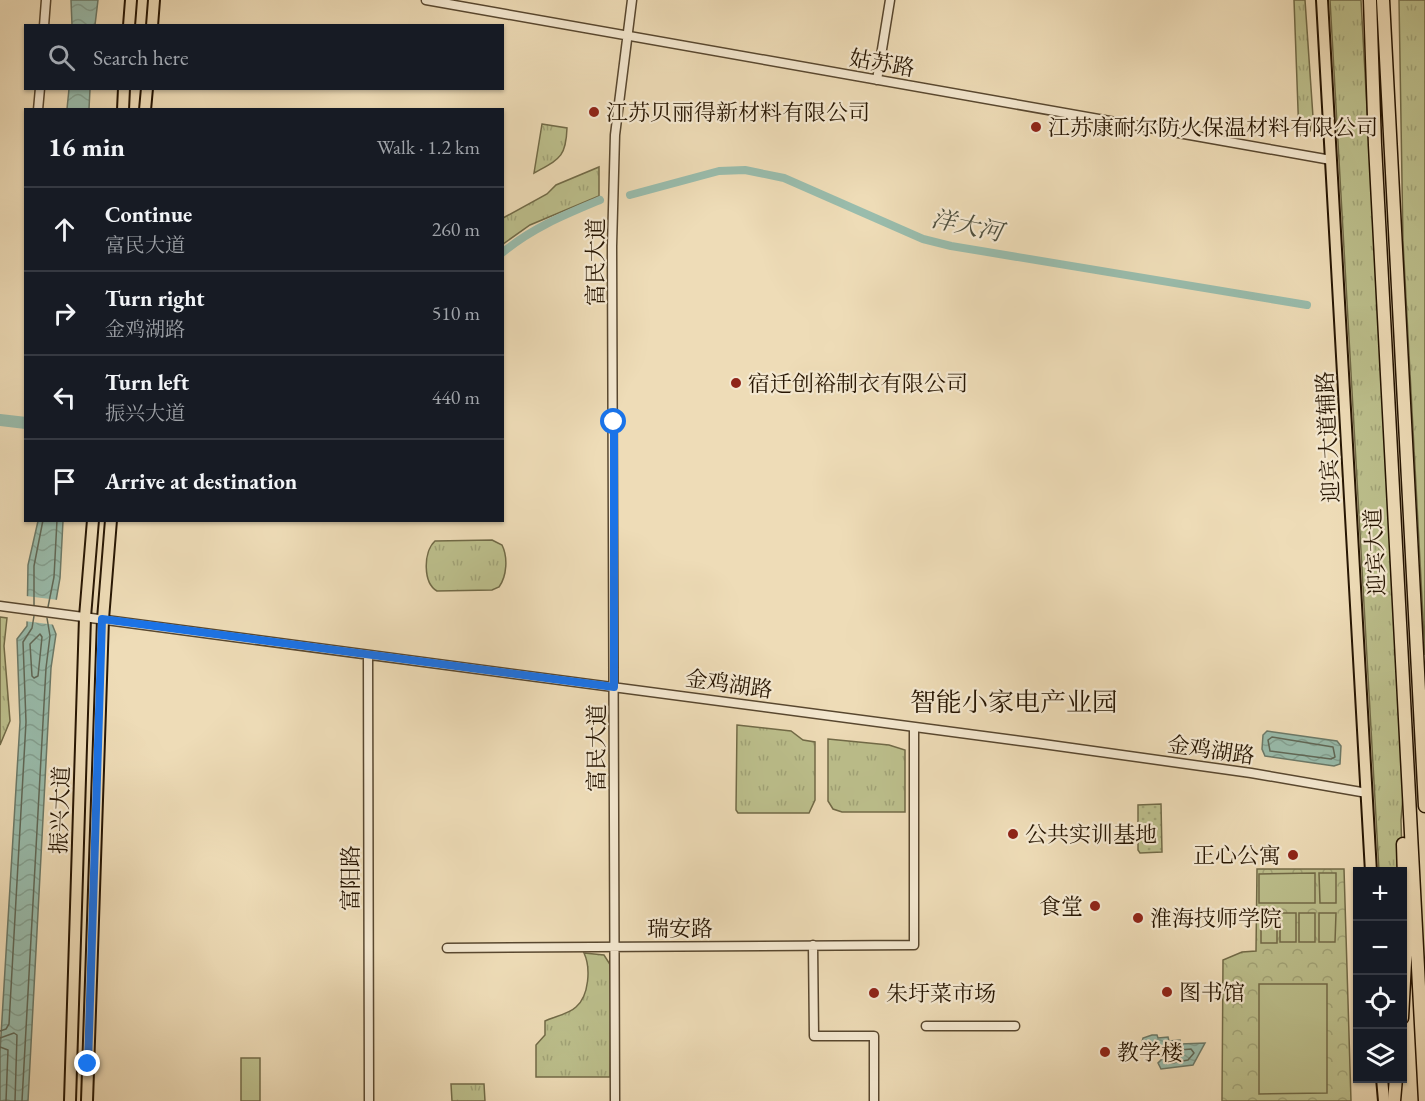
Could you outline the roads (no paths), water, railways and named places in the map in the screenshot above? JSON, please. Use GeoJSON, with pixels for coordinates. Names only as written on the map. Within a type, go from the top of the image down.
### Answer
{"type":"FeatureCollection","features":[{"type":"Feature","properties":{"kind":"highway"},"geometry":{"type":"LineString","coordinates":[[1364,0],[1375,145]]}},
{"type":"Feature","properties":{"kind":"highway","name":"迎宾大道"},"geometry":{"type":"LineString","coordinates":[[1370,0],[1375,145],[1425,1101]]}},
{"type":"Feature","properties":{"kind":"highway","name":"迎宾大道"},"geometry":{"type":"LineString","coordinates":[[1383,0],[1425,806]]}},
{"type":"Feature","properties":{"kind":"highway"},"geometry":{"type":"LineString","coordinates":[[1420,716],[1425,735]]}},
{"type":"Feature","properties":{"kind":"highway"},"geometry":{"type":"LineString","coordinates":[[1404,975],[1406,944],[1403,825],[1408,789]]}},
{"type":"Feature","properties":{"kind":"highway"},"geometry":{"type":"LineString","coordinates":[[1394,1101],[1396,1083]]}},
{"type":"Feature","properties":{"kind":"main road"},"geometry":{"type":"LineString","coordinates":[[129,24],[131,0]]}},
{"type":"Feature","properties":{"kind":"main road"},"geometry":{"type":"LineString","coordinates":[[152,24],[154,0]]}},
{"type":"Feature","properties":{"kind":"main road","name":"迎宾大道辅路"},"geometry":{"type":"LineString","coordinates":[[1322,0],[1371,867]]}},
{"type":"Feature","properties":{"kind":"main road"},"geometry":{"type":"LineString","coordinates":[[123,108],[124,90]]}},
{"type":"Feature","properties":{"kind":"main road"},"geometry":{"type":"LineString","coordinates":[[145,108],[147,90]]}},
{"type":"Feature","properties":{"kind":"main road","name":"振兴大道"},"geometry":{"type":"LineString","coordinates":[[69,1101],[86,617],[93,522]]}},
{"type":"Feature","properties":{"kind":"main road","name":"振兴大道"},"geometry":{"type":"LineString","coordinates":[[88,1099],[102,619],[111,522]]}},
{"type":"Feature","properties":{"kind":"main road"},"geometry":{"type":"LineString","coordinates":[[1382,1083],[1384,1101]]}},
{"type":"Feature","properties":{"kind":"street"},"geometry":{"type":"LineString","coordinates":[[44,24],[46,0]]}},
{"type":"Feature","properties":{"kind":"street","name":"姑苏路"},"geometry":{"type":"LineString","coordinates":[[426,0],[1331,160]]}},
{"type":"Feature","properties":{"kind":"street","name":"富民大道"},"geometry":{"type":"LineString","coordinates":[[615,1101],[612,246],[615,135],[632,0]]}},
{"type":"Feature","properties":{"kind":"street"},"geometry":{"type":"LineString","coordinates":[[877,80],[890,0]]}},
{"type":"Feature","properties":{"kind":"street"},"geometry":{"type":"LineString","coordinates":[[38,108],[39,90]]}},
{"type":"Feature","properties":{"kind":"street","name":"金鸡湖路"},"geometry":{"type":"LineString","coordinates":[[0,606],[1251,773],[1367,793]]}},
{"type":"Feature","properties":{"kind":"street","name":"富阳路"},"geometry":{"type":"LineString","coordinates":[[368,655],[369,1101]]}},
{"type":"Feature","properties":{"kind":"street","name":"瑞安路"},"geometry":{"type":"LineString","coordinates":[[447,948],[914,945],[914,727]]}},
{"type":"Feature","properties":{"kind":"street"},"geometry":{"type":"LineString","coordinates":[[813,945],[814,1036],[874,1036],[874,1101]]}},
{"type":"Feature","properties":{"kind":"street"},"geometry":{"type":"LineString","coordinates":[[926,1026],[1015,1026]]}},
{"type":"Feature","properties":{"kind":"water"},"geometry":{"type":"Polygon","coordinates":[[[71,0],[98,0],[95,24],[72,24],[71,0]]]}},
{"type":"Feature","properties":{"kind":"water"},"geometry":{"type":"Polygon","coordinates":[[[69,90],[90,90],[89,108],[67,108],[69,90]]]}},
{"type":"Feature","properties":{"kind":"water"},"geometry":{"type":"Polygon","coordinates":[[[38,522],[63,522],[60,578],[52,624],[56,634],[51,668],[28,1101],[0,1101],[0,1052],[20,722],[17,639],[27,626],[28,565],[38,522]]]}},
{"type":"Feature","properties":{"kind":"water"},"geometry":{"type":"Polygon","coordinates":[[[1267,731],[1337,741],[1341,746],[1340,764],[1334,766],[1265,756],[1262,749],[1263,735],[1267,731]]]}},
{"type":"Feature","properties":{"kind":"water"},"geometry":{"type":"Polygon","coordinates":[[[1157,1035],[1158,1038],[1168,1037],[1169,1041],[1180,1040],[1180,1044],[1205,1043],[1193,1065],[1161,1069],[1158,1063],[1165,1056],[1163,1048],[1158,1046],[1148,1051],[1141,1046],[1143,1038],[1157,1035]]]}},
{"type":"Feature","properties":{"kind":"waterway","name":"洋大河"},"geometry":{"type":"LineString","coordinates":[[630,195],[719,171],[745,170],[784,178],[923,239],[951,246],[1307,305]]}},
{"type":"Feature","properties":{"kind":"waterway","name":"洋大河"},"geometry":{"type":"LineString","coordinates":[[504,251],[537,229],[600,200]]}},
{"type":"Feature","properties":{"kind":"waterway","name":"洋大河"},"geometry":{"type":"LineString","coordinates":[[0,420],[24,423]]}},
{"type":"Feature","properties":{"kind":"place","name":"江苏贝丽得新材料有限公司"},"geometry":{"type":"Point","coordinates":[594,112]}},
{"type":"Feature","properties":{"kind":"place","name":"江苏康耐尔防火保温材料有限公司"},"geometry":{"type":"Point","coordinates":[1036,127]}},
{"type":"Feature","properties":{"kind":"place","name":"宿迁创裕制衣有限公司"},"geometry":{"type":"Point","coordinates":[736,383]}},
{"type":"Feature","properties":{"kind":"place","name":"公共实训基地"},"geometry":{"type":"Point","coordinates":[1013,834]}},
{"type":"Feature","properties":{"kind":"place","name":"正心公寓"},"geometry":{"type":"Point","coordinates":[1293,855]}},
{"type":"Feature","properties":{"kind":"place","name":"食堂"},"geometry":{"type":"Point","coordinates":[1095,906]}},
{"type":"Feature","properties":{"kind":"place","name":"淮海技师学院"},"geometry":{"type":"Point","coordinates":[1138,918]}},
{"type":"Feature","properties":{"kind":"place","name":"图书馆"},"geometry":{"type":"Point","coordinates":[1167,992]}},
{"type":"Feature","properties":{"kind":"place","name":"朱圩菜市场"},"geometry":{"type":"Point","coordinates":[874,993]}},
{"type":"Feature","properties":{"kind":"place","name":"教学楼"},"geometry":{"type":"Point","coordinates":[1105,1052]}},
{"type":"Feature","properties":{"kind":"district","name":"智能小家电产业园"},"geometry":{"type":"Point","coordinates":[1014,702]}}]}
